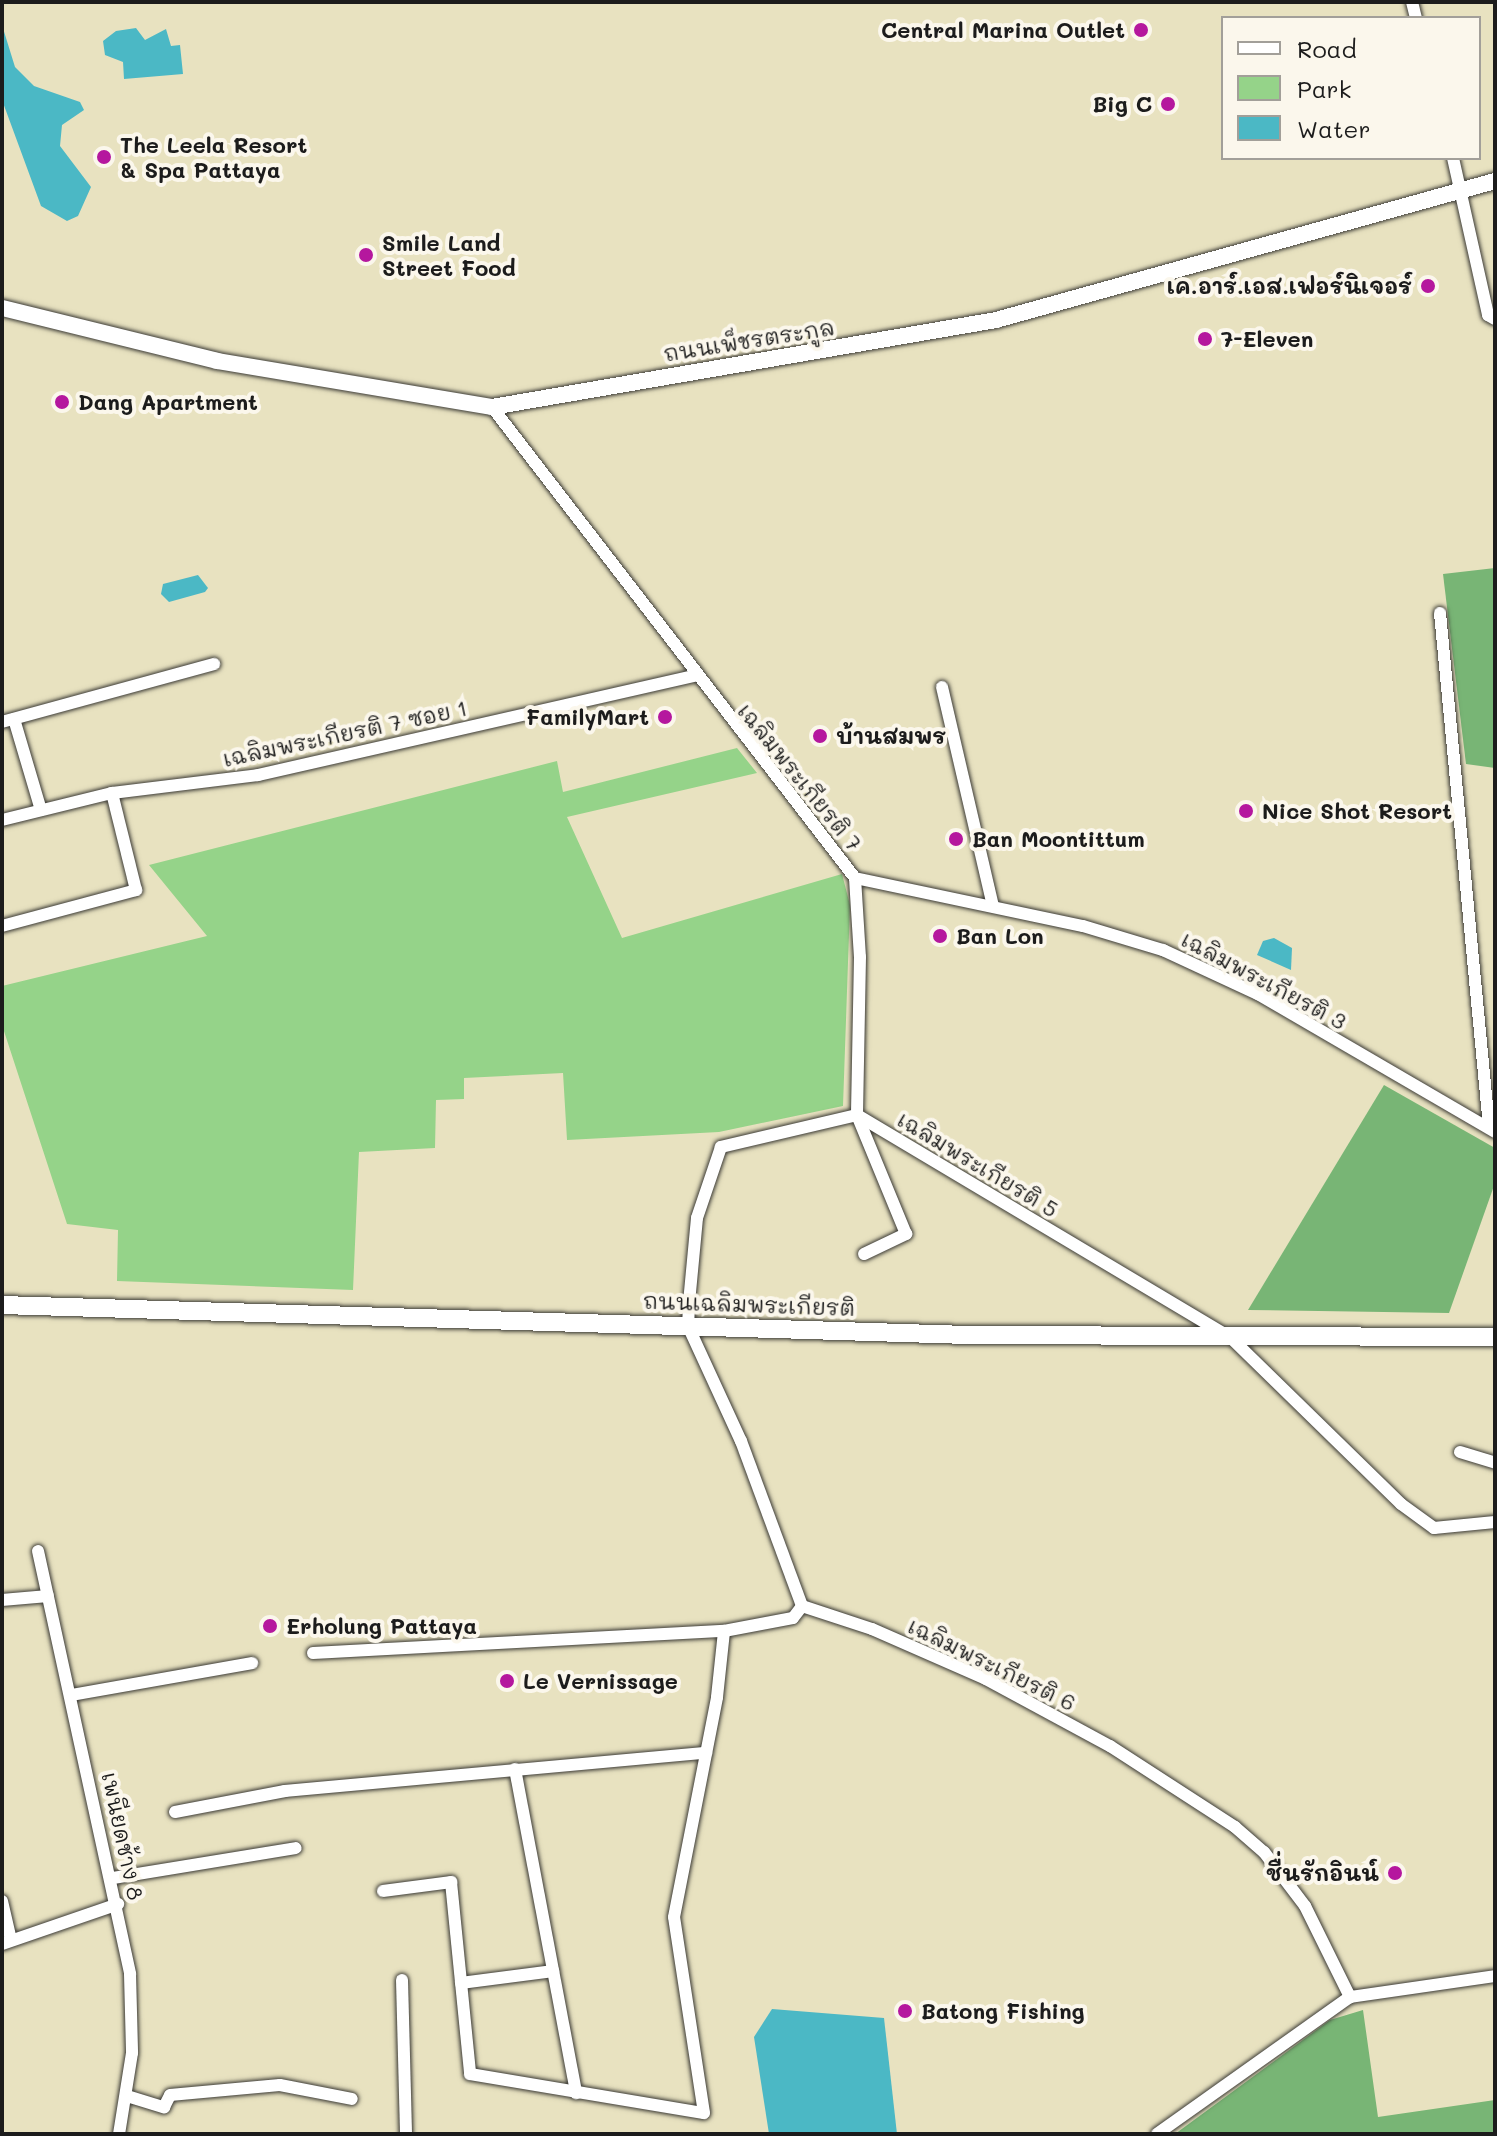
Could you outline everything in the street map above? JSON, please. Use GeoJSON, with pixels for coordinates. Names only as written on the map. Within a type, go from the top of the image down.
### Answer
{"type":"FeatureCollection","features":[{"type":"Feature","properties":{"kind":"main road","name":"ถนนเฉลิมพระเกียรติ"},"geometry":{"type":"LineString","coordinates":[[2,1305],[688,1326],[1230,1337],[1495,1337]]}},
{"type":"Feature","properties":{"kind":"street"},"geometry":{"type":"LineString","coordinates":[[1454,160],[1488,315],[1495,319]]}},
{"type":"Feature","properties":{"kind":"street","name":"ถนนเพ็ชรตระกูล"},"geometry":{"type":"LineString","coordinates":[[2,308],[217,361],[492,407],[996,320],[1495,181]]}},
{"type":"Feature","properties":{"kind":"street","name":"เฉลิมพระเกียรติ 7"},"geometry":{"type":"LineString","coordinates":[[492,407],[695,676],[855,878],[860,957],[857,1115]]}},
{"type":"Feature","properties":{"kind":"street"},"geometry":{"type":"LineString","coordinates":[[1440,613],[1492,1130]]}},
{"type":"Feature","properties":{"kind":"street"},"geometry":{"type":"LineString","coordinates":[[41,810],[8,721],[214,664]]}},
{"type":"Feature","properties":{"kind":"street","name":"เฉลิมพระเกียรติ 7 ซอย 1"},"geometry":{"type":"LineString","coordinates":[[2,820],[112,793],[258,775],[695,676]]}},
{"type":"Feature","properties":{"kind":"street"},"geometry":{"type":"LineString","coordinates":[[942,687],[993,906]]}},
{"type":"Feature","properties":{"kind":"street"},"geometry":{"type":"LineString","coordinates":[[2,926],[136,890],[112,793]]}},
{"type":"Feature","properties":{"kind":"street","name":"เฉลิมพระเกียรติ 3"},"geometry":{"type":"LineString","coordinates":[[855,878],[993,906],[1163,950],[1258,994],[1492,1130]]}},
{"type":"Feature","properties":{"kind":"street"},"geometry":{"type":"LineString","coordinates":[[313,1653],[724,1631],[793,1618],[802,1606],[741,1441],[688,1326],[697,1218],[721,1147],[857,1115]]}},
{"type":"Feature","properties":{"kind":"street","name":"เฉลิมพระเกียรติ 5"},"geometry":{"type":"LineString","coordinates":[[857,1115],[906,1234],[864,1254]]}},
{"type":"Feature","properties":{"kind":"street","name":"เฉลิมพระเกียรติ 5"},"geometry":{"type":"LineString","coordinates":[[857,1115],[1230,1337],[1401,1504],[1434,1528],[1495,1522]]}},
{"type":"Feature","properties":{"kind":"street"},"geometry":{"type":"LineString","coordinates":[[1460,1452],[1495,1463]]}},
{"type":"Feature","properties":{"kind":"street","name":"เพนียดช้าง 8"},"geometry":{"type":"LineString","coordinates":[[38,1551],[113,1878],[132,1990],[127,2096],[119,2134]]}},
{"type":"Feature","properties":{"kind":"street"},"geometry":{"type":"LineString","coordinates":[[2,1600],[48,1596]]}},
{"type":"Feature","properties":{"kind":"street","name":"เฉลิมพระเกียรติ 6"},"geometry":{"type":"LineString","coordinates":[[802,1606],[872,1629],[986,1679],[1110,1746],[1235,1827],[1264,1852],[1305,1906],[1350,1997]]}},
{"type":"Feature","properties":{"kind":"street"},"geometry":{"type":"LineString","coordinates":[[383,1891],[451,1882],[470,2074],[704,2113],[674,1917],[706,1753],[724,1631]]}},
{"type":"Feature","properties":{"kind":"street"},"geometry":{"type":"LineString","coordinates":[[71,1695],[252,1663]]}},
{"type":"Feature","properties":{"kind":"street"},"geometry":{"type":"LineString","coordinates":[[175,1812],[285,1791],[706,1753]]}},
{"type":"Feature","properties":{"kind":"street"},"geometry":{"type":"LineString","coordinates":[[515,1769],[576,2093]]}},
{"type":"Feature","properties":{"kind":"street"},"geometry":{"type":"LineString","coordinates":[[113,1878],[296,1848]]}},
{"type":"Feature","properties":{"kind":"street"},"geometry":{"type":"LineString","coordinates":[[2,1901],[7,1941],[118,1904]]}},
{"type":"Feature","properties":{"kind":"street"},"geometry":{"type":"LineString","coordinates":[[461,1983],[553,1971]]}},
{"type":"Feature","properties":{"kind":"street"},"geometry":{"type":"LineString","coordinates":[[1157,2134],[1350,1997],[1495,1976]]}},
{"type":"Feature","properties":{"kind":"street"},"geometry":{"type":"LineString","coordinates":[[402,1980],[406,2134]]}},
{"type":"Feature","properties":{"kind":"street"},"geometry":{"type":"LineString","coordinates":[[127,2096],[164,2107],[170,2095],[280,2085],[352,2099]]}},
{"type":"Feature","properties":{"kind":"green space"},"geometry":{"type":"Polygon","coordinates":[[[1495,568],[1495,768],[1466,764],[1443,574],[1495,568]]]}},
{"type":"Feature","properties":{"kind":"green space"},"geometry":{"type":"Polygon","coordinates":[[[737,748],[757,773],[567,817],[622,938],[842,874],[850,905],[843,1106],[719,1132],[567,1140],[563,1073],[464,1078],[464,1099],[436,1100],[435,1148],[359,1152],[353,1290],[117,1281],[118,1230],[67,1224],[2,1025],[2,986],[207,936],[149,865],[557,761],[563,792],[737,748]]]}},
{"type":"Feature","properties":{"kind":"green space"},"geometry":{"type":"Polygon","coordinates":[[[1384,1085],[1495,1148],[1495,1183],[1449,1313],[1248,1310],[1384,1085]]]}},
{"type":"Feature","properties":{"kind":"green space"},"geometry":{"type":"Polygon","coordinates":[[[1363,2010],[1378,2117],[1495,2100],[1495,2134],[1175,2134],[1330,2020],[1363,2010]]]}},
{"type":"Feature","properties":{"kind":"water"},"geometry":{"type":"Polygon","coordinates":[[[2,25],[15,67],[34,86],[80,102],[84,110],[62,125],[60,146],[91,187],[78,216],[67,221],[41,206],[2,100],[2,25]]]}},
{"type":"Feature","properties":{"kind":"water"},"geometry":{"type":"Polygon","coordinates":[[[136,28],[145,40],[166,29],[171,46],[180,45],[183,74],[124,79],[123,62],[105,55],[103,41],[116,31],[136,28]]]}},
{"type":"Feature","properties":{"kind":"water"},"geometry":{"type":"Polygon","coordinates":[[[198,575],[208,588],[205,592],[169,602],[161,594],[163,584],[198,575]]]}},
{"type":"Feature","properties":{"kind":"water"},"geometry":{"type":"Polygon","coordinates":[[[1274,938],[1292,948],[1291,970],[1257,955],[1263,941],[1274,938]]]}},
{"type":"Feature","properties":{"kind":"water"},"geometry":{"type":"Polygon","coordinates":[[[772,2009],[884,2018],[897,2134],[769,2134],[754,2037],[772,2009]]]}},
{"type":"Feature","properties":{"kind":"place","name":"Central Marina Outlet"},"geometry":{"type":"Point","coordinates":[1141,30]}},
{"type":"Feature","properties":{"kind":"place","name":"Big C"},"geometry":{"type":"Point","coordinates":[1168,104]}},
{"type":"Feature","properties":{"kind":"place","name":"The Leela Resort & Spa Pattaya"},"geometry":{"type":"Point","coordinates":[104,157]}},
{"type":"Feature","properties":{"kind":"place","name":"Smile Land Street Food"},"geometry":{"type":"Point","coordinates":[366,255]}},
{"type":"Feature","properties":{"kind":"place","name":"เค.อาร์.เอส.เฟอร์นิเจอร์"},"geometry":{"type":"Point","coordinates":[1428,286]}},
{"type":"Feature","properties":{"kind":"place","name":"7-Eleven"},"geometry":{"type":"Point","coordinates":[1205,339]}},
{"type":"Feature","properties":{"kind":"place","name":"Dang Apartment"},"geometry":{"type":"Point","coordinates":[62,402]}},
{"type":"Feature","properties":{"kind":"place","name":"FamilyMart"},"geometry":{"type":"Point","coordinates":[665,717]}},
{"type":"Feature","properties":{"kind":"place","name":"บ้านสมพร"},"geometry":{"type":"Point","coordinates":[820,736]}},
{"type":"Feature","properties":{"kind":"place","name":"Nice Shot Resort"},"geometry":{"type":"Point","coordinates":[1246,811]}},
{"type":"Feature","properties":{"kind":"place","name":"Ban Moontittum"},"geometry":{"type":"Point","coordinates":[956,839]}},
{"type":"Feature","properties":{"kind":"place","name":"Ban Lon"},"geometry":{"type":"Point","coordinates":[940,936]}},
{"type":"Feature","properties":{"kind":"place","name":"Erholung Pattaya"},"geometry":{"type":"Point","coordinates":[270,1626]}},
{"type":"Feature","properties":{"kind":"place","name":"Le Vernissage"},"geometry":{"type":"Point","coordinates":[507,1681]}},
{"type":"Feature","properties":{"kind":"place","name":"ชื่นรักอินน์"},"geometry":{"type":"Point","coordinates":[1395,1873]}},
{"type":"Feature","properties":{"kind":"place","name":"Batong Fishing"},"geometry":{"type":"Point","coordinates":[905,2011]}}]}
